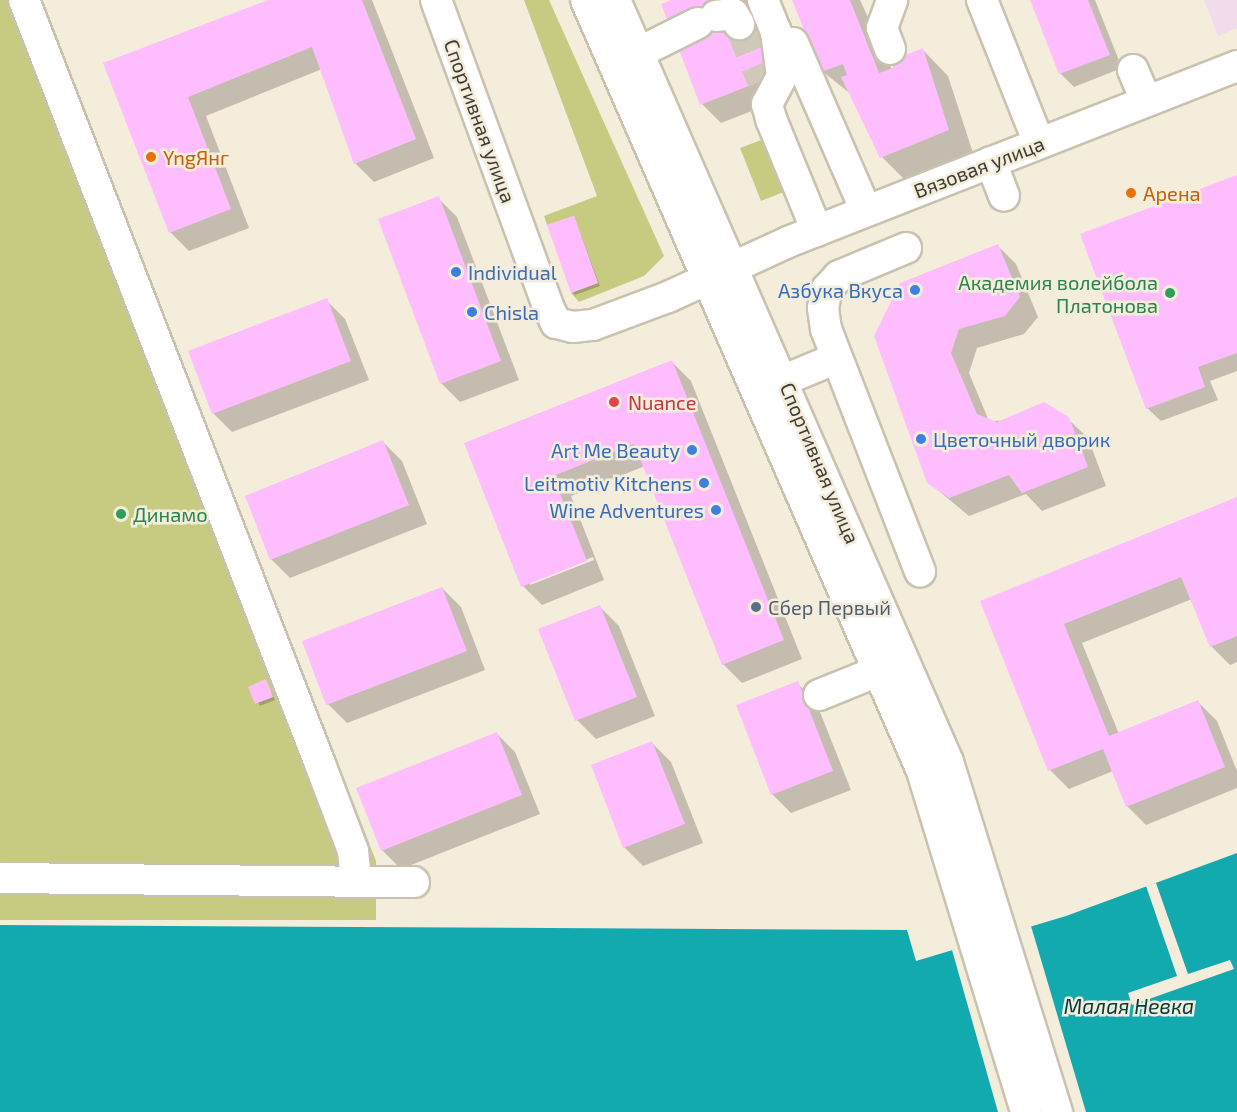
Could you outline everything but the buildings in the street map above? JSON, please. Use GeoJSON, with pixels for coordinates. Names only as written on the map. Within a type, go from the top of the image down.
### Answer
{"type":"FeatureCollection","features":[{"type":"Feature","properties":{"kind":"street"},"geometry":{"type":"LineString","coordinates":[[24,0],[353,851],[356,882]]}},
{"type":"Feature","properties":{"kind":"street","name":"Спортивная улица"},"geometry":{"type":"LineString","coordinates":[[436,0],[556,323],[593,325],[723,274]]}},
{"type":"Feature","properties":{"kind":"street","name":"Спортивная улица"},"geometry":{"type":"LineString","coordinates":[[586,0],[723,274],[784,380],[948,762],[1057,1112]]}},
{"type":"Feature","properties":{"kind":"street","name":"Спортивная улица"},"geometry":{"type":"LineString","coordinates":[[615,0],[638,52],[723,274],[922,771],[1026,1112]]}},
{"type":"Feature","properties":{"kind":"street"},"geometry":{"type":"LineString","coordinates":[[763,0],[776,32],[782,76],[765,93],[817,231]]}},
{"type":"Feature","properties":{"kind":"street"},"geometry":{"type":"LineString","coordinates":[[890,49],[882,28],[892,0]]}},
{"type":"Feature","properties":{"kind":"street"},"geometry":{"type":"LineString","coordinates":[[982,0],[1039,143]]}},
{"type":"Feature","properties":{"kind":"street"},"geometry":{"type":"LineString","coordinates":[[638,52],[718,21]]}},
{"type":"Feature","properties":{"kind":"street"},"geometry":{"type":"LineString","coordinates":[[793,44],[866,211]]}},
{"type":"Feature","properties":{"kind":"street","name":"Вязовая улица"},"geometry":{"type":"LineString","coordinates":[[723,274],[866,211],[1237,66]]}},
{"type":"Feature","properties":{"kind":"street"},"geometry":{"type":"LineString","coordinates":[[1133,70],[1146,101]]}},
{"type":"Feature","properties":{"kind":"street"},"geometry":{"type":"LineString","coordinates":[[991,162],[1004,196]]}},
{"type":"Feature","properties":{"kind":"street"},"geometry":{"type":"LineString","coordinates":[[874,590],[928,567],[837,358],[824,318],[827,290],[839,276],[906,248]]}},
{"type":"Feature","properties":{"kind":"street"},"geometry":{"type":"LineString","coordinates":[[784,380],[837,358]]}},
{"type":"Feature","properties":{"kind":"street"},"geometry":{"type":"LineString","coordinates":[[819,695],[881,670]]}},
{"type":"Feature","properties":{"kind":"street"},"geometry":{"type":"LineString","coordinates":[[0,879],[414,882]]}},
{"type":"Feature","properties":{"kind":"shaded area"},"geometry":{"type":"Polygon","coordinates":[[[1204,0],[1237,0],[1237,28],[1218,36],[1204,0]]]}},
{"type":"Feature","properties":{"kind":"green space","name":"Динамо"},"geometry":{"type":"Polygon","coordinates":[[[0,0],[41,0],[376,861],[376,920],[0,920],[0,0]]]}},
{"type":"Feature","properties":{"kind":"green space"},"geometry":{"type":"Polygon","coordinates":[[[524,0],[549,0],[664,256],[644,276],[579,302],[571,293],[598,283],[574,216],[547,225],[544,216],[597,196],[524,0]]]}},
{"type":"Feature","properties":{"kind":"green space"},"geometry":{"type":"Polygon","coordinates":[[[769,137],[789,190],[761,201],[740,148],[769,137]]]}},
{"type":"Feature","properties":{"kind":"water","name":"Малая Невка"},"geometry":{"type":"Polygon","coordinates":[[[1237,853],[1237,1112],[0,1112],[0,925],[907,930],[916,961],[1066,916],[1237,853]]]}},
{"type":"Feature","properties":{"kind":"pier"},"geometry":{"type":"Polygon","coordinates":[[[1156,883],[1188,974],[1230,960],[1234,969],[1132,1005],[1128,993],[1177,976],[1146,886],[1156,883]]]}},
{"type":"Feature","properties":{"kind":"pier"},"geometry":{"type":"Polygon","coordinates":[[[1031,926],[1086,1112],[998,1112],[952,950],[1031,926]]]}},
{"type":"Feature","properties":{"kind":"tunnel"},"geometry":{"type":"LineString","coordinates":[[739,24],[762,81]]}},
{"type":"Feature","properties":{"kind":"place","name":"YngЯнг"},"geometry":{"type":"Point","coordinates":[151,157]}},
{"type":"Feature","properties":{"kind":"place","name":"Арена"},"geometry":{"type":"Point","coordinates":[1131,193]}},
{"type":"Feature","properties":{"kind":"place","name":"Individual"},"geometry":{"type":"Point","coordinates":[456,272]}},
{"type":"Feature","properties":{"kind":"place","name":"Азбука Вкуса"},"geometry":{"type":"Point","coordinates":[915,290]}},
{"type":"Feature","properties":{"kind":"place","name":"Академия волейбола Платонова"},"geometry":{"type":"Point","coordinates":[1170,293]}},
{"type":"Feature","properties":{"kind":"place","name":"Chisla"},"geometry":{"type":"Point","coordinates":[472,312]}},
{"type":"Feature","properties":{"kind":"place","name":"Nuance"},"geometry":{"type":"Point","coordinates":[614,402]}},
{"type":"Feature","properties":{"kind":"place","name":"Цветочный дворик"},"geometry":{"type":"Point","coordinates":[921,439]}},
{"type":"Feature","properties":{"kind":"place","name":"Art Me Beauty"},"geometry":{"type":"Point","coordinates":[692,450]}},
{"type":"Feature","properties":{"kind":"place","name":"Leitmotiv Kitchens"},"geometry":{"type":"Point","coordinates":[704,483]}},
{"type":"Feature","properties":{"kind":"place","name":"Wine Adventures"},"geometry":{"type":"Point","coordinates":[716,510]}},
{"type":"Feature","properties":{"kind":"place","name":"Динамо"},"geometry":{"type":"Point","coordinates":[121,514]}},
{"type":"Feature","properties":{"kind":"place","name":"Сбер Первый"},"geometry":{"type":"Point","coordinates":[756,607]}}]}
